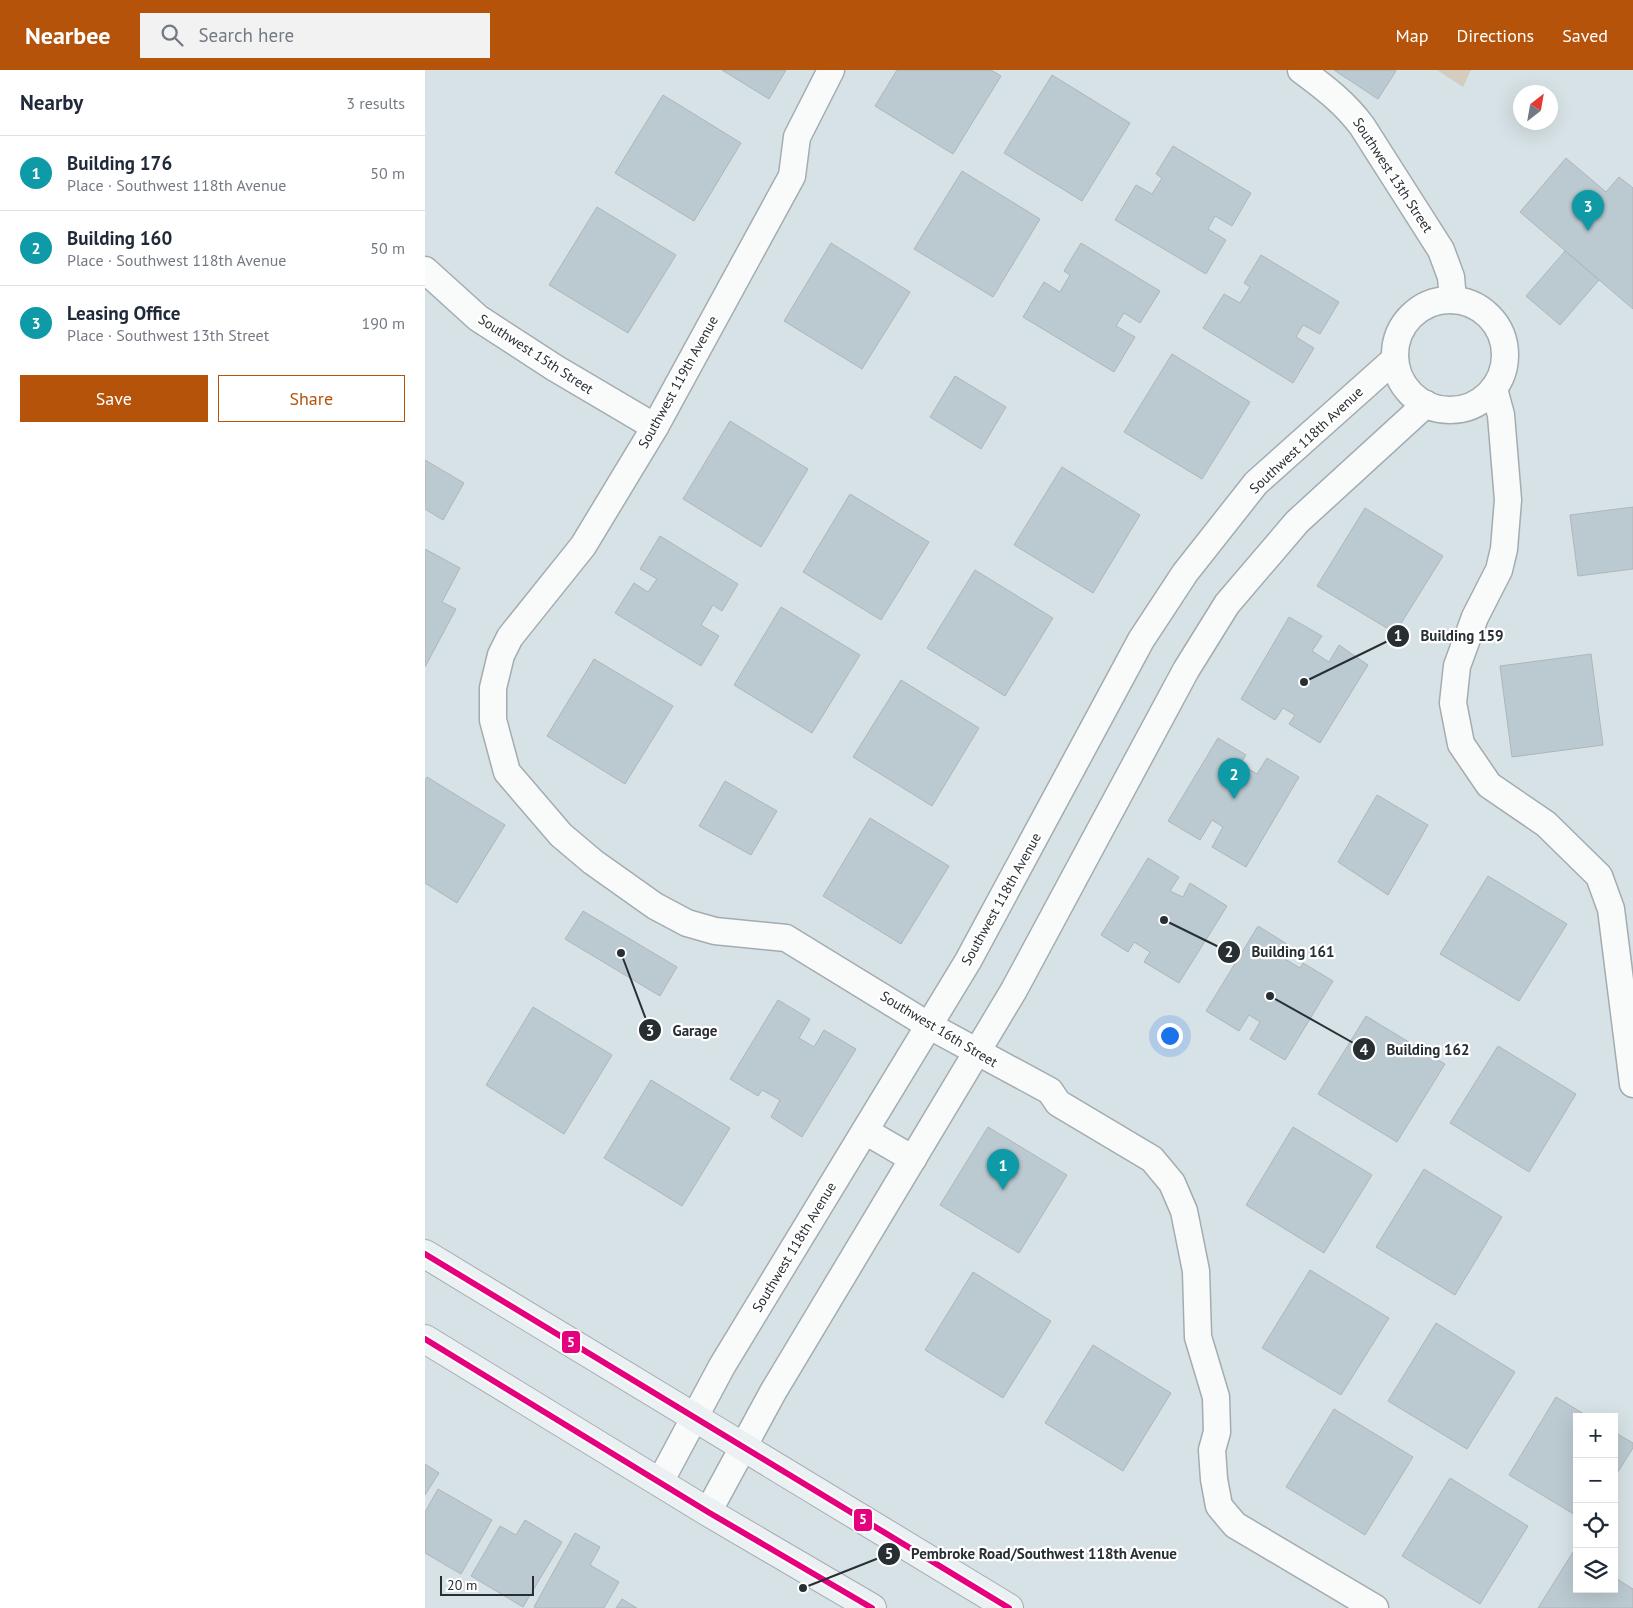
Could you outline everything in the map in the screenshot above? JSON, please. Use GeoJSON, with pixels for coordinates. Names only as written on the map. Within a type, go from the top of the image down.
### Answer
{"type":"FeatureCollection","features":[{"type":"Feature","properties":{"kind":"main road"},"geometry":{"type":"LineString","coordinates":[[425,1254],[1009,1608]]}},
{"type":"Feature","properties":{"kind":"main road"},"geometry":{"type":"LineString","coordinates":[[425,1338],[708,1512],[872,1608]]}},
{"type":"Feature","properties":{"kind":"street","name":"Southwest 119th Avenue"},"geometry":{"type":"LineString","coordinates":[[494,678],[501,654],[510,636],[583,546],[655,427],[792,176],[797,137],[831,70]]}},
{"type":"Feature","properties":{"kind":"street","name":"Southwest 13th Street"},"geometry":{"type":"LineString","coordinates":[[1301,70],[1329,90],[1350,110],[1362,126],[1441,250],[1451,276],[1453,300]]}},
{"type":"Feature","properties":{"kind":"street","name":"Southwest 15th Street"},"geometry":{"type":"LineString","coordinates":[[425,270],[478,318],[555,368],[655,427]]}},
{"type":"Feature","properties":{"kind":"street"},"geometry":{"type":"LineString","coordinates":[[1453,300],[1470,303],[1485,312],[1496,325],[1504,340],[1506,358],[1502,374],[1494,389],[1481,401],[1469,407],[1455,410],[1440,409],[1414,397],[1404,386],[1398,373],[1395,359],[1396,346],[1406,321],[1427,304],[1453,300]]}},
{"type":"Feature","properties":{"kind":"street","name":"Southwest 118th Avenue"},"geometry":{"type":"LineString","coordinates":[[660,1482],[696,1418],[722,1366],[968,961],[1141,640],[1185,572],[1256,483],[1395,359]]}},
{"type":"Feature","properties":{"kind":"street"},"geometry":{"type":"LineString","coordinates":[[1494,389],[1501,415],[1508,500],[1504,549],[1499,570],[1475,617],[1457,666],[1453,703],[1454,711],[1461,744],[1489,785],[1546,824],[1599,876],[1611,909],[1633,1084]]}},
{"type":"Feature","properties":{"kind":"street"},"geometry":{"type":"LineString","coordinates":[[708,1512],[773,1392],[1014,990],[1186,670],[1227,604],[1297,522],[1426,404]]}},
{"type":"Feature","properties":{"kind":"street","name":"Southwest 16th Street"},"geometry":{"type":"LineString","coordinates":[[494,678],[493,720],[507,772],[561,835],[635,894],[687,923],[715,931],[787,938],[928,1025],[976,1053],[1051,1092],[1058,1103],[1152,1160],[1172,1183],[1184,1211],[1196,1271],[1198,1337],[1216,1397],[1217,1432],[1212,1450],[1219,1506],[1235,1525],[1375,1608]]}},
{"type":"Feature","properties":{"kind":"street"},"geometry":{"type":"LineString","coordinates":[[865,1130],[913,1159]]}},
{"type":"Feature","properties":{"kind":"shaded area"},"geometry":{"type":"Polygon","coordinates":[[[1437,70],[1471,70],[1463,87],[1437,70]]]}},
{"type":"Feature","properties":{"kind":"building"},"geometry":{"type":"Polygon","coordinates":[[[722,70],[786,70],[769,99],[722,70]]]}},
{"type":"Feature","properties":{"kind":"building"},"geometry":{"type":"Polygon","coordinates":[[[897,70],[991,70],[1001,76],[953,154],[875,106],[897,70]]]}},
{"type":"Feature","properties":{"kind":"building"},"geometry":{"type":"Polygon","coordinates":[[[1334,70],[1394,70],[1396,71],[1378,99],[1334,70]]]}},
{"type":"Feature","properties":{"kind":"building"},"geometry":{"type":"Polygon","coordinates":[[[1052,75],[1130,123],[1082,201],[1004,153],[1052,75]]]}},
{"type":"Feature","properties":{"kind":"building"},"geometry":{"type":"Polygon","coordinates":[[[663,95],[741,143],[694,221],[615,173],[663,95]]]}},
{"type":"Feature","properties":{"kind":"building"},"geometry":{"type":"Polygon","coordinates":[[[1173,146],[1251,193],[1232,226],[1215,216],[1208,229],[1226,240],[1206,274],[1115,220],[1136,185],[1152,194],[1162,178],[1156,174],[1173,146]]]}},
{"type":"Feature","properties":{"kind":"building"},"geometry":{"type":"Polygon","coordinates":[[[1566,158],[1606,192],[1619,177],[1633,188],[1633,309],[1520,212],[1566,158]]]}},
{"type":"Feature","properties":{"kind":"building"},"geometry":{"type":"Polygon","coordinates":[[[962,171],[1040,219],[993,297],[914,249],[962,171]]]}},
{"type":"Feature","properties":{"kind":"building"},"geometry":{"type":"Polygon","coordinates":[[[597,207],[676,255],[628,333],[549,285],[597,207]]]}},
{"type":"Feature","properties":{"kind":"building"},"geometry":{"type":"Polygon","coordinates":[[[831,243],[910,292],[862,369],[784,321],[831,243]]]}},
{"type":"Feature","properties":{"kind":"building"},"geometry":{"type":"Polygon","coordinates":[[[1081,243],[1160,291],[1140,323],[1124,313],[1116,326],[1135,337],[1114,372],[1023,317],[1044,282],[1060,292],[1070,275],[1064,271],[1081,243]]]}},
{"type":"Feature","properties":{"kind":"building"},"geometry":{"type":"Polygon","coordinates":[[[1565,251],[1599,280],[1560,325],[1526,296],[1565,251]]]}},
{"type":"Feature","properties":{"kind":"building"},"geometry":{"type":"Polygon","coordinates":[[[1261,255],[1339,302],[1320,334],[1303,325],[1296,337],[1314,348],[1293,383],[1203,328],[1224,294],[1240,303],[1250,287],[1244,283],[1261,255]]]}},
{"type":"Feature","properties":{"kind":"building"},"geometry":{"type":"Polygon","coordinates":[[[1172,354],[1250,402],[1202,479],[1124,432],[1172,354]]]}},
{"type":"Feature","properties":{"kind":"building"},"geometry":{"type":"Polygon","coordinates":[[[955,376],[1006,407],[981,449],[930,417],[955,376]]]}},
{"type":"Feature","properties":{"kind":"building"},"geometry":{"type":"Polygon","coordinates":[[[730,421],[808,469],[761,547],[683,499],[730,421]]]}},
{"type":"Feature","properties":{"kind":"building"},"geometry":{"type":"Polygon","coordinates":[[[425,460],[464,483],[443,520],[425,509],[425,460]]]}},
{"type":"Feature","properties":{"kind":"building"},"geometry":{"type":"Polygon","coordinates":[[[1062,467],[1140,515],[1093,593],[1014,545],[1062,467]]]}},
{"type":"Feature","properties":{"kind":"building"},"geometry":{"type":"Polygon","coordinates":[[[850,494],[929,542],[881,620],[803,572],[850,494]]]}},
{"type":"Feature","properties":{"kind":"building"},"geometry":{"type":"Polygon","coordinates":[[[1633,507],[1633,569],[1578,576],[1570,515],[1633,507]]]}},
{"type":"Feature","properties":{"kind":"building"},"geometry":{"type":"Polygon","coordinates":[[[1365,508],[1443,556],[1395,633],[1317,586],[1365,508]]]}},
{"type":"Feature","properties":{"kind":"building"},"geometry":{"type":"Polygon","coordinates":[[[660,536],[738,584],[722,611],[713,605],[701,625],[719,636],[701,666],[615,613],[634,583],[648,592],[657,579],[640,569],[660,536]]]}},
{"type":"Feature","properties":{"kind":"building"},"geometry":{"type":"Polygon","coordinates":[[[425,549],[460,568],[442,602],[456,609],[425,667],[425,549]]]}},
{"type":"Feature","properties":{"kind":"building"},"geometry":{"type":"Polygon","coordinates":[[[975,570],[1053,618],[1005,696],[927,648],[975,570]]]}},
{"type":"Feature","properties":{"kind":"building"},"geometry":{"type":"Polygon","coordinates":[[[781,607],[860,655],[812,733],[734,685],[781,607]]]}},
{"type":"Feature","properties":{"kind":"building"},"geometry":{"type":"Polygon","coordinates":[[[1289,617],[1322,636],[1312,651],[1329,662],[1339,645],[1368,665],[1320,743],[1289,724],[1295,715],[1283,708],[1275,720],[1241,699],[1289,617]]]}},
{"type":"Feature","properties":{"kind":"building"},"geometry":{"type":"Polygon","coordinates":[[[1591,654],[1603,745],[1512,757],[1500,666],[1591,654]]]}},
{"type":"Feature","properties":{"kind":"building"},"geometry":{"type":"Polygon","coordinates":[[[594,659],[673,706],[625,784],[547,736],[594,659]]]}},
{"type":"Feature","properties":{"kind":"building"},"geometry":{"type":"Polygon","coordinates":[[[901,680],[979,728],[932,806],[853,757],[901,680]]]}},
{"type":"Feature","properties":{"kind":"building"},"geometry":{"type":"Polygon","coordinates":[[[1218,738],[1246,755],[1240,764],[1257,774],[1267,758],[1299,777],[1246,867],[1212,847],[1223,827],[1212,820],[1200,840],[1168,821],[1218,738]]]}},
{"type":"Feature","properties":{"kind":"building"},"geometry":{"type":"Polygon","coordinates":[[[427,777],[505,825],[457,903],[425,883],[425,780],[427,777]]]}},
{"type":"Feature","properties":{"kind":"building"},"geometry":{"type":"Polygon","coordinates":[[[725,781],[777,811],[751,855],[699,826],[725,781]]]}},
{"type":"Feature","properties":{"kind":"building"},"geometry":{"type":"Polygon","coordinates":[[[1377,795],[1428,825],[1388,895],[1338,862],[1377,795]]]}},
{"type":"Feature","properties":{"kind":"building"},"geometry":{"type":"Polygon","coordinates":[[[870,818],[949,866],[901,944],[823,896],[870,818]]]}},
{"type":"Feature","properties":{"kind":"building"},"geometry":{"type":"Polygon","coordinates":[[[1148,858],[1179,877],[1170,891],[1183,897],[1190,883],[1227,906],[1179,983],[1144,962],[1150,952],[1134,942],[1128,952],[1101,935],[1148,858]]]}},
{"type":"Feature","properties":{"kind":"building"},"geometry":{"type":"Polygon","coordinates":[[[1488,876],[1567,924],[1519,1001],[1440,954],[1488,876]]]}},
{"type":"Feature","properties":{"kind":"building"},"geometry":{"type":"Polygon","coordinates":[[[583,911],[677,967],[660,996],[565,939],[583,911]]]}},
{"type":"Feature","properties":{"kind":"building"},"geometry":{"type":"Polygon","coordinates":[[[1258,926],[1287,944],[1280,956],[1300,968],[1303,963],[1333,981],[1285,1060],[1250,1039],[1260,1022],[1249,1015],[1239,1031],[1206,1011],[1258,926]]]}},
{"type":"Feature","properties":{"kind":"building"},"geometry":{"type":"Polygon","coordinates":[[[778,1000],[810,1019],[799,1038],[814,1047],[824,1030],[856,1049],[802,1137],[771,1117],[780,1100],[762,1090],[758,1096],[730,1079],[778,1000]]]}},
{"type":"Feature","properties":{"kind":"building"},"geometry":{"type":"Polygon","coordinates":[[[533,1007],[612,1055],[564,1134],[486,1085],[533,1007]]]}},
{"type":"Feature","properties":{"kind":"building"},"geometry":{"type":"Polygon","coordinates":[[[1366,1016],[1445,1064],[1397,1142],[1318,1094],[1366,1016]]]}},
{"type":"Feature","properties":{"kind":"building"},"geometry":{"type":"Polygon","coordinates":[[[1498,1046],[1576,1094],[1529,1172],[1450,1123],[1498,1046]]]}},
{"type":"Feature","properties":{"kind":"building"},"geometry":{"type":"Polygon","coordinates":[[[651,1080],[730,1128],[682,1206],[604,1158],[651,1080]]]}},
{"type":"Feature","properties":{"kind":"building"},"geometry":{"type":"Polygon","coordinates":[[[988,1127],[1067,1175],[1019,1253],[940,1205],[988,1127]]]}},
{"type":"Feature","properties":{"kind":"building"},"geometry":{"type":"Polygon","coordinates":[[[1293,1127],[1372,1175],[1324,1253],[1246,1205],[1293,1127]]]}},
{"type":"Feature","properties":{"kind":"building"},"geometry":{"type":"Polygon","coordinates":[[[1424,1169],[1502,1217],[1455,1295],[1376,1247],[1424,1169]]]}},
{"type":"Feature","properties":{"kind":"building"},"geometry":{"type":"Polygon","coordinates":[[[1310,1270],[1389,1318],[1341,1395],[1262,1348],[1310,1270]]]}},
{"type":"Feature","properties":{"kind":"building"},"geometry":{"type":"Polygon","coordinates":[[[973,1272],[1051,1321],[1003,1398],[925,1350],[973,1272]]]}},
{"type":"Feature","properties":{"kind":"building"},"geometry":{"type":"Polygon","coordinates":[[[1436,1323],[1515,1372],[1467,1449],[1388,1401],[1436,1323]]]}},
{"type":"Feature","properties":{"kind":"building"},"geometry":{"type":"Polygon","coordinates":[[[1093,1345],[1171,1393],[1123,1471],[1045,1423],[1093,1345]]]}},
{"type":"Feature","properties":{"kind":"building"},"geometry":{"type":"Polygon","coordinates":[[[1556,1397],[1582,1413],[1573,1413],[1573,1514],[1509,1475],[1556,1397]]]}},
{"type":"Feature","properties":{"kind":"building"},"geometry":{"type":"Polygon","coordinates":[[[1334,1409],[1413,1457],[1365,1535],[1286,1487],[1334,1409]]]}},
{"type":"Feature","properties":{"kind":"building"},"geometry":{"type":"Polygon","coordinates":[[[1618,1434],[1633,1443],[1633,1448],[1618,1472],[1618,1434]]]}},
{"type":"Feature","properties":{"kind":"building"},"geometry":{"type":"Polygon","coordinates":[[[425,1464],[439,1473],[425,1495],[425,1464]]]}},
{"type":"Feature","properties":{"kind":"building"},"geometry":{"type":"Polygon","coordinates":[[[1450,1478],[1528,1526],[1480,1604],[1402,1556],[1450,1478]]]}},
{"type":"Feature","properties":{"kind":"building"},"geometry":{"type":"Polygon","coordinates":[[[438,1489],[492,1520],[461,1574],[425,1553],[425,1512],[438,1489]]]}},
{"type":"Feature","properties":{"kind":"building"},"geometry":{"type":"Polygon","coordinates":[[[525,1520],[562,1542],[523,1607],[471,1576],[500,1526],[516,1535],[525,1520]]]}},
{"type":"Feature","properties":{"kind":"building"},"geometry":{"type":"Polygon","coordinates":[[[575,1533],[600,1547],[590,1565],[619,1582],[604,1608],[534,1607],[575,1533]]]}},
{"type":"Feature","properties":{"kind":"building"},"geometry":{"type":"Polygon","coordinates":[[[1573,1552],[1573,1593],[1618,1593],[1618,1580],[1633,1589],[1633,1608],[1538,1608],[1573,1552]]]}},
{"type":"Feature","properties":{"kind":"building"},"geometry":{"type":"Polygon","coordinates":[[[622,1599],[637,1608],[616,1608],[622,1599]]]}},
{"type":"Feature","properties":{"kind":"transit line","name":"5"},"geometry":{"type":"LineString","coordinates":[[425,1254],[1009,1608]]}},
{"type":"Feature","properties":{"kind":"transit line","name":"5"},"geometry":{"type":"LineString","coordinates":[[425,1339],[708,1512],[872,1608]]}},
{"type":"Feature","properties":{"kind":"place","name":"Leasing Office"},"geometry":{"type":"Point","coordinates":[1588,231]}},
{"type":"Feature","properties":{"kind":"place","name":"Building 159"},"geometry":{"type":"Point","coordinates":[1304,682]}},
{"type":"Feature","properties":{"kind":"place","name":"Building 160"},"geometry":{"type":"Point","coordinates":[1234,799]}},
{"type":"Feature","properties":{"kind":"place","name":"Building 161"},"geometry":{"type":"Point","coordinates":[1164,920]}},
{"type":"Feature","properties":{"kind":"place","name":"Garage"},"geometry":{"type":"Point","coordinates":[621,953]}},
{"type":"Feature","properties":{"kind":"place","name":"Building 162"},"geometry":{"type":"Point","coordinates":[1270,996]}},
{"type":"Feature","properties":{"kind":"place","name":"Building 176"},"geometry":{"type":"Point","coordinates":[1003,1190]}},
{"type":"Feature","properties":{"kind":"place","name":"Pembroke Road/Southwest 118th Avenue"},"geometry":{"type":"Point","coordinates":[803,1588]}}]}
